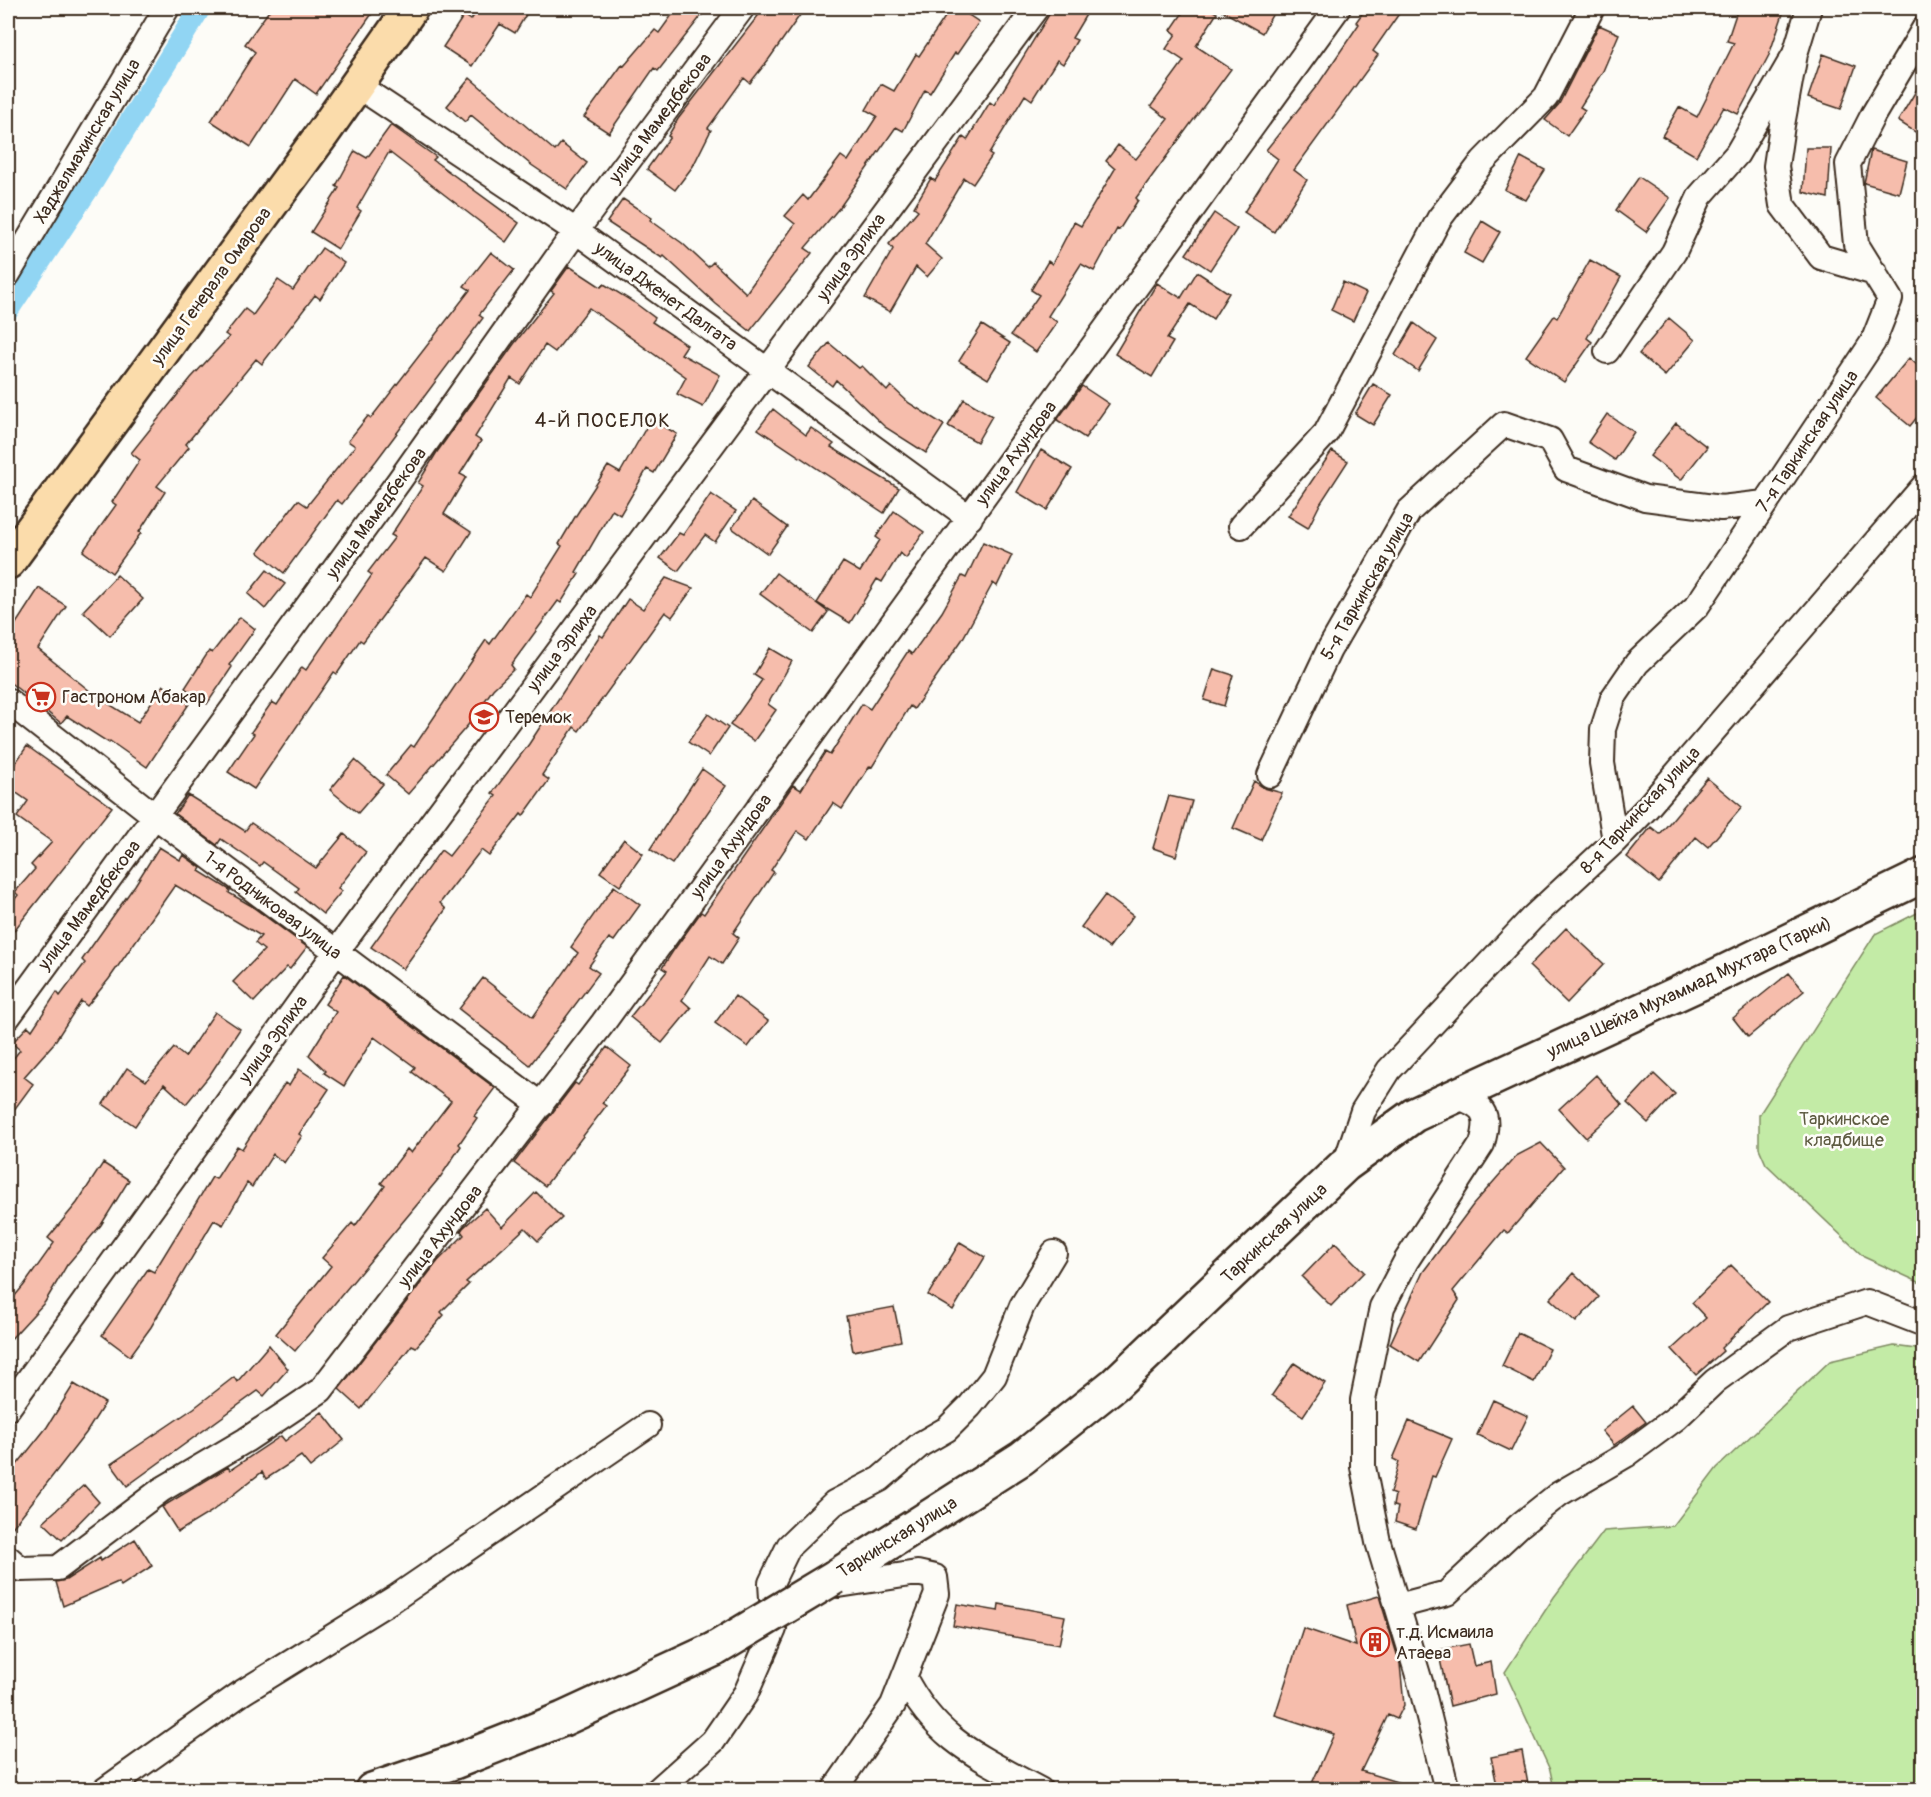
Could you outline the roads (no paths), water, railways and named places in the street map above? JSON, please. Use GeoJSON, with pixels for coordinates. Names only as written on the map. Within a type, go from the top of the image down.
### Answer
{"type":"FeatureCollection","features":[{"type":"Feature","properties":{"kind":"main road","name":"улица Генерала Омарова"},"geometry":{"type":"LineString","coordinates":[[8,562],[409,8]]}},
{"type":"Feature","properties":{"kind":"main road","name":"улица Генерала Омарова"},"geometry":{"type":"LineString","coordinates":[[8,558],[356,84]]}},
{"type":"Feature","properties":{"kind":"street","name":"Хаджалмахинская улица"},"geometry":{"type":"LineString","coordinates":[[8,274],[167,8]]}},
{"type":"Feature","properties":{"kind":"street","name":"улица Мамедбекова"},"geometry":{"type":"LineString","coordinates":[[8,1017],[399,481],[576,231],[742,8]]}},
{"type":"Feature","properties":{"kind":"street","name":"улица Эрлиха"},"geometry":{"type":"LineString","coordinates":[[8,1408],[336,952],[1036,8]]}},
{"type":"Feature","properties":{"kind":"street","name":"улица Ахундова"},"geometry":{"type":"LineString","coordinates":[[14,1563],[58,1568],[161,1490],[246,1440],[321,1390],[541,1105],[970,518],[1338,8]]}},
{"type":"Feature","properties":{"kind":"street"},"geometry":{"type":"LineString","coordinates":[[1241,526],[1326,433],[1439,219],[1483,161],[1545,97],[1592,8]]}},
{"type":"Feature","properties":{"kind":"street"},"geometry":{"type":"LineString","coordinates":[[1809,8],[1795,54],[1776,166],[1782,205],[1821,257],[1875,273]]}},
{"type":"Feature","properties":{"kind":"street"},"geometry":{"type":"LineString","coordinates":[[1875,273],[1856,244],[1848,164],[1872,115],[1923,29]]}},
{"type":"Feature","properties":{"kind":"street"},"geometry":{"type":"LineString","coordinates":[[1607,351],[1674,252],[1700,196],[1737,154],[1795,54]]}},
{"type":"Feature","properties":{"kind":"street","name":"улица Дженет Далгата"},"geometry":{"type":"LineString","coordinates":[[356,84],[576,231],[970,518]]}},
{"type":"Feature","properties":{"kind":"street","name":"7-я Таркинская улица"},"geometry":{"type":"LineString","coordinates":[[1615,841],[1602,763],[1603,729],[1613,698],[1637,663],[1697,606],[1873,342],[1890,299],[1875,273]]}},
{"type":"Feature","properties":{"kind":"street","name":"5-я Таркинская улица"},"geometry":{"type":"LineString","coordinates":[[1270,775],[1329,650],[1409,511],[1504,424],[1550,440],[1566,469],[1645,498],[1721,508],[1765,503]]}},
{"type":"Feature","properties":{"kind":"street","name":"8-я Таркинская улица"},"geometry":{"type":"LineString","coordinates":[[1345,1165],[1363,1111],[1389,1070],[1532,918],[1615,841],[1923,486]]}},
{"type":"Feature","properties":{"kind":"street","name":"1-я Родниковая улица"},"geometry":{"type":"LineString","coordinates":[[8,701],[155,816],[541,1105]]}},
{"type":"Feature","properties":{"kind":"street","name":"улица Шейха Мухаммад Мухтара (Тарки)"},"geometry":{"type":"LineString","coordinates":[[1345,1165],[1414,1115],[1453,1095],[1707,980],[1923,875]]}},
{"type":"Feature","properties":{"kind":"street"},"geometry":{"type":"LineString","coordinates":[[1447,1790],[1439,1753],[1378,1542],[1363,1467],[1363,1400],[1382,1307],[1406,1261],[1482,1144],[1488,1124],[1482,1109],[1472,1101],[1453,1095]]}},
{"type":"Feature","properties":{"kind":"street","name":"Таркинская улица"},"geometry":{"type":"LineString","coordinates":[[372,1790],[454,1762],[563,1719],[715,1649],[835,1577],[1022,1458],[1115,1384],[1345,1165]]}},
{"type":"Feature","properties":{"kind":"street"},"geometry":{"type":"LineString","coordinates":[[658,1790],[713,1741],[746,1694],[774,1629],[771,1583],[789,1546],[834,1503],[880,1479],[921,1444],[947,1429],[970,1406],[994,1376],[1022,1306],[1054,1252]]}},
{"type":"Feature","properties":{"kind":"street"},"geometry":{"type":"LineString","coordinates":[[1398,1606],[1447,1593],[1520,1525],[1559,1494],[1634,1449],[1676,1418],[1715,1381],[1788,1328],[1867,1302],[1923,1324]]}},
{"type":"Feature","properties":{"kind":"street"},"geometry":{"type":"LineString","coordinates":[[105,1790],[243,1692],[395,1598],[648,1425]]}},
{"type":"Feature","properties":{"kind":"street"},"geometry":{"type":"LineString","coordinates":[[834,1790],[892,1705],[937,1594],[935,1577],[917,1573],[839,1585],[835,1577]]}},
{"type":"Feature","properties":{"kind":"street"},"geometry":{"type":"LineString","coordinates":[[904,1677],[918,1704],[956,1743],[1040,1790]]}},
{"type":"Feature","properties":{"kind":"waterway"},"geometry":{"type":"LineString","coordinates":[[8,310],[92,183],[200,8]]}},
{"type":"Feature","properties":{"kind":"place","name":"Гастроном Абакар"},"geometry":{"type":"Point","coordinates":[41,697]}},
{"type":"Feature","properties":{"kind":"place","name":"Теремок"},"geometry":{"type":"Point","coordinates":[484,717]}},
{"type":"Feature","properties":{"kind":"place","name":"т.д. Исмаила Атаева"},"geometry":{"type":"Point","coordinates":[1375,1642]}},
{"type":"Feature","properties":{"kind":"district","name":"4-Й ПОСЕЛОК"},"geometry":{"type":"Point","coordinates":[603,420]}},
{"type":"Feature","properties":{"kind":"park label","name":"Таркинское кладбище"},"geometry":{"type":"Point","coordinates":[1844,1129]}}]}
